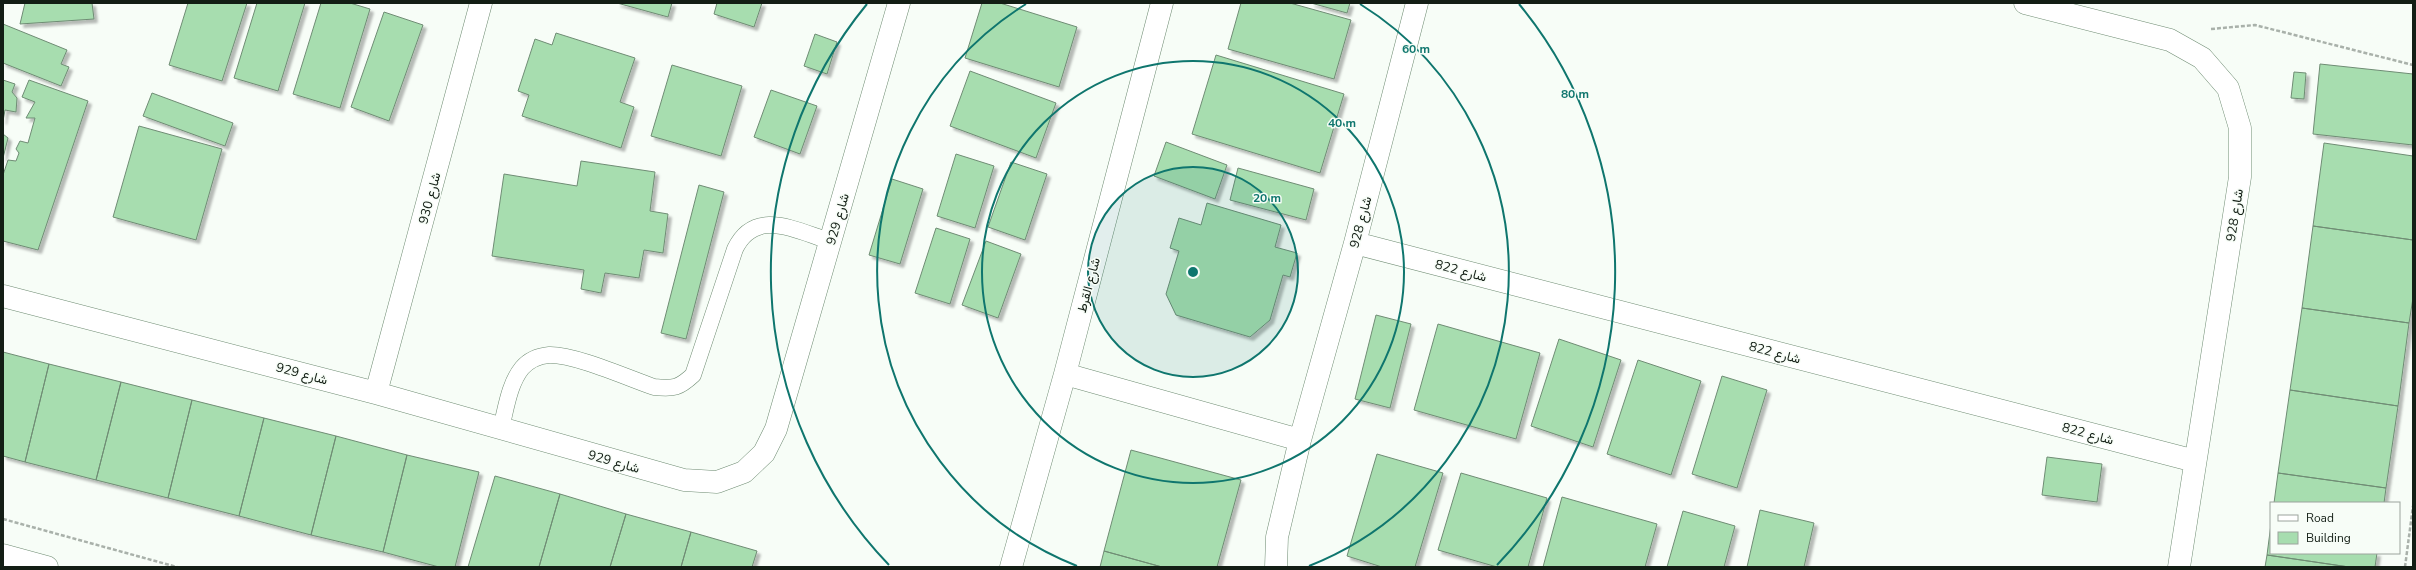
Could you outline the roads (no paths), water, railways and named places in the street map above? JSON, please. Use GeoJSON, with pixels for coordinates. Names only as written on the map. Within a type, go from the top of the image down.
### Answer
{"type":"FeatureCollection","features":[{"type":"Feature","properties":{"kind":"street","name":"شارع 930"},"geometry":{"type":"LineString","coordinates":[[376,393],[481,3]]}},
{"type":"Feature","properties":{"kind":"street","name":"شارع 929"},"geometry":{"type":"LineString","coordinates":[[3,296],[376,393],[684,480],[716,482],[744,472],[764,453],[776,429],[899,3]]}},
{"type":"Feature","properties":{"kind":"street","name":"شارع القرط"},"geometry":{"type":"LineString","coordinates":[[1011,567],[1065,374],[1162,3]]}},
{"type":"Feature","properties":{"kind":"street","name":"شارع 928"},"geometry":{"type":"LineString","coordinates":[[1276,567],[1277,537],[1300,440],[1355,243],[1417,3]]}},
{"type":"Feature","properties":{"kind":"street","name":"شارع 928"},"geometry":{"type":"LineString","coordinates":[[2025,3],[2170,40],[2202,58],[2228,88],[2240,128],[2240,177],[2179,567]]}},
{"type":"Feature","properties":{"kind":"street","name":"شارع 822"},"geometry":{"type":"LineString","coordinates":[[1355,243],[2195,460]]}},
{"type":"Feature","properties":{"kind":"street"},"geometry":{"type":"LineString","coordinates":[[1065,374],[1300,440]]}},
{"type":"Feature","properties":{"kind":"street"},"geometry":{"type":"LineString","coordinates":[[3,556],[47,567]]}},
{"type":"Feature","properties":{"kind":"lane"},"geometry":{"type":"LineString","coordinates":[[501,428],[515,380],[522,368],[532,359],[549,355],[568,357],[654,387],[669,388],[682,386],[693,375],[735,249],[741,236],[753,227],[768,224],[830,241]]}}]}
